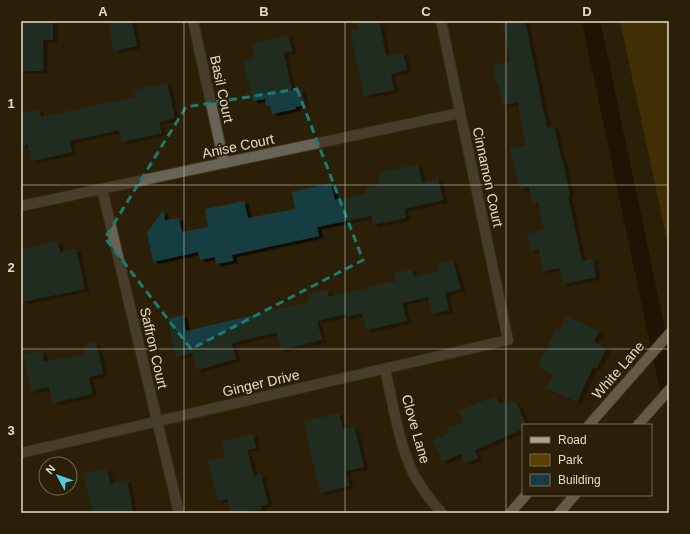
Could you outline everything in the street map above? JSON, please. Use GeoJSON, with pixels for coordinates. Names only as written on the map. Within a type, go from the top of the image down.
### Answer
{"type":"FeatureCollection","features":[{"type":"Feature","properties":{"kind":"main road","name":"White Lane"},"geometry":{"type":"LineString","coordinates":[[590,424],[669,334]]}},
{"type":"Feature","properties":{"kind":"main road"},"geometry":{"type":"LineString","coordinates":[[640,423],[669,390]]}},
{"type":"Feature","properties":{"kind":"main road"},"geometry":{"type":"LineString","coordinates":[[510,513],[525,496]]}},
{"type":"Feature","properties":{"kind":"main road"},"geometry":{"type":"LineString","coordinates":[[559,513],[574,496]]}},
{"type":"Feature","properties":{"kind":"street","name":"Basil Court"},"geometry":{"type":"LineString","coordinates":[[193,21],[224,163]]}},
{"type":"Feature","properties":{"kind":"street","name":"Cinnamon Court"},"geometry":{"type":"LineString","coordinates":[[440,21],[508,340]]}},
{"type":"Feature","properties":{"kind":"street","name":"Anise Court"},"geometry":{"type":"LineString","coordinates":[[21,206],[460,113]]}},
{"type":"Feature","properties":{"kind":"street","name":"Saffron Court"},"geometry":{"type":"LineString","coordinates":[[102,189],[179,513]]}},
{"type":"Feature","properties":{"kind":"street","name":"Ginger Drive"},"geometry":{"type":"LineString","coordinates":[[21,453],[508,340]]}},
{"type":"Feature","properties":{"kind":"street","name":"Clove Lane"},"geometry":{"type":"LineString","coordinates":[[385,368],[405,453],[414,474],[428,497],[442,513]]}},
{"type":"Feature","properties":{"kind":"highlighted area"},"geometry":{"type":"Polygon","coordinates":[[[297,89],[363,260],[191,349],[105,238],[186,107],[297,89]]]}},
{"type":"Feature","properties":{"kind":"green space"},"geometry":{"type":"Polygon","coordinates":[[[620,21],[669,21],[669,249],[620,21]]]}},
{"type":"Feature","properties":{"kind":"building"},"geometry":{"type":"Polygon","coordinates":[[[25,21],[53,21],[53,40],[43,40],[43,71],[21,71],[21,23],[25,23],[25,21]]]}},
{"type":"Feature","properties":{"kind":"building"},"geometry":{"type":"Polygon","coordinates":[[[108,21],[132,21],[137,46],[114,51],[108,21]]]}},
{"type":"Feature","properties":{"kind":"building"},"geometry":{"type":"Polygon","coordinates":[[[356,21],[379,21],[386,56],[403,52],[407,70],[391,74],[394,90],[364,96],[350,31],[358,30],[356,21]]]}},
{"type":"Feature","properties":{"kind":"building"},"geometry":{"type":"Polygon","coordinates":[[[502,21],[525,21],[547,128],[554,126],[562,162],[563,161],[570,195],[568,196],[582,261],[593,259],[596,277],[563,284],[560,268],[543,271],[539,249],[531,251],[527,234],[544,230],[538,202],[533,203],[529,187],[520,189],[510,149],[526,146],[518,102],[502,105],[498,83],[496,83],[493,65],[510,62],[502,21]]]}},
{"type":"Feature","properties":{"kind":"building"},"geometry":{"type":"Polygon","coordinates":[[[288,35],[292,51],[284,53],[292,91],[301,89],[305,105],[295,107],[296,109],[272,114],[270,105],[266,106],[265,99],[253,101],[243,61],[255,58],[252,43],[288,35]]]}},
{"type":"Feature","properties":{"kind":"building"},"geometry":{"type":"Polygon","coordinates":[[[167,83],[175,118],[159,122],[162,133],[122,142],[119,130],[70,141],[72,152],[32,161],[28,144],[21,146],[21,113],[39,109],[41,117],[136,97],[134,90],[167,83]]]}},
{"type":"Feature","properties":{"kind":"building"},"geometry":{"type":"Polygon","coordinates":[[[418,164],[422,182],[438,178],[443,200],[404,209],[406,218],[373,225],[371,216],[317,227],[319,236],[232,255],[233,261],[216,264],[215,257],[200,260],[198,252],[153,262],[147,233],[163,210],[165,220],[179,218],[182,232],[208,227],[205,209],[244,201],[248,218],[295,209],[292,192],[331,183],[335,200],[366,194],[365,189],[380,184],[378,173],[418,164]]]}},
{"type":"Feature","properties":{"kind":"building"},"geometry":{"type":"Polygon","coordinates":[[[58,241],[60,252],[76,249],[85,289],[21,302],[21,249],[58,241]]]}},
{"type":"Feature","properties":{"kind":"building"},"geometry":{"type":"Polygon","coordinates":[[[453,260],[461,289],[445,293],[449,310],[432,314],[428,297],[402,303],[407,321],[366,330],[362,313],[347,317],[346,314],[317,321],[322,340],[281,350],[277,332],[232,343],[236,359],[197,370],[192,353],[176,357],[168,319],[183,315],[186,331],[309,302],[308,294],[327,290],[329,297],[396,281],[394,274],[412,269],[413,277],[439,271],[437,263],[453,260]]]}},
{"type":"Feature","properties":{"kind":"building"},"geometry":{"type":"Polygon","coordinates":[[[566,316],[599,331],[594,342],[606,348],[597,368],[593,367],[577,402],[546,388],[553,374],[538,367],[556,330],[560,331],[566,316]]]}},
{"type":"Feature","properties":{"kind":"building"},"geometry":{"type":"Polygon","coordinates":[[[96,342],[103,374],[89,377],[92,394],[53,403],[49,387],[31,391],[23,355],[42,351],[44,362],[85,354],[83,345],[96,342]]]}},
{"type":"Feature","properties":{"kind":"building"},"geometry":{"type":"Polygon","coordinates":[[[496,396],[500,404],[505,402],[506,405],[515,401],[526,424],[522,424],[522,429],[475,450],[478,458],[465,463],[461,454],[442,462],[433,440],[449,433],[447,428],[464,422],[459,411],[496,396]]]}},
{"type":"Feature","properties":{"kind":"building"},"geometry":{"type":"Polygon","coordinates":[[[339,413],[343,429],[354,426],[364,467],[346,471],[349,486],[320,493],[304,422],[339,413]]]}},
{"type":"Feature","properties":{"kind":"building"},"geometry":{"type":"Polygon","coordinates":[[[253,434],[256,448],[247,450],[254,476],[261,474],[268,504],[261,506],[262,509],[244,513],[231,513],[227,499],[218,501],[208,461],[225,457],[221,442],[253,434]]]}},
{"type":"Feature","properties":{"kind":"building"},"geometry":{"type":"Polygon","coordinates":[[[107,468],[110,484],[127,480],[133,513],[93,513],[83,474],[107,468]]]}},
{"type":"Feature","properties":{"kind":"waterway"},"geometry":{"type":"LineString","coordinates":[[591,21],[669,391]]}}]}
